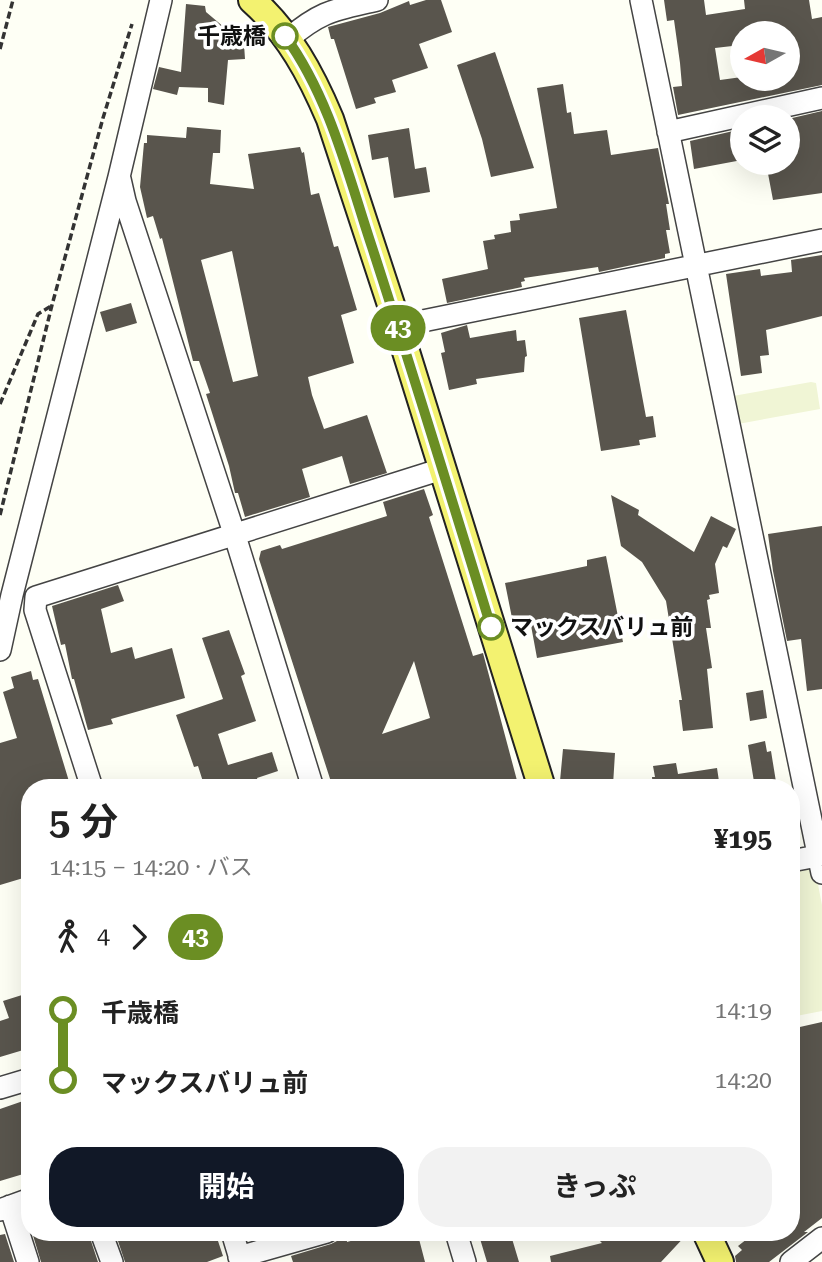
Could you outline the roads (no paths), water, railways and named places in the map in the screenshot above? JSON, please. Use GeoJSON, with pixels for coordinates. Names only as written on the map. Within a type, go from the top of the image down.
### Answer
{"type":"FeatureCollection","features":[{"type":"Feature","properties":{"kind":"main road"},"geometry":{"type":"LineString","coordinates":[[252,0],[288,39],[330,119],[398,326],[539,779]]}},
{"type":"Feature","properties":{"kind":"main road"},"geometry":{"type":"LineString","coordinates":[[710,1241],[720,1262]]}},
{"type":"Feature","properties":{"kind":"street"},"geometry":{"type":"LineString","coordinates":[[0,650],[15,581],[120,177],[161,0]]}},
{"type":"Feature","properties":{"kind":"street"},"geometry":{"type":"LineString","coordinates":[[288,39],[323,13],[377,0]]}},
{"type":"Feature","properties":{"kind":"street"},"geometry":{"type":"LineString","coordinates":[[641,0],[821,861],[800,861]]}},
{"type":"Feature","properties":{"kind":"street"},"geometry":{"type":"LineString","coordinates":[[668,132],[822,98]]}},
{"type":"Feature","properties":{"kind":"street"},"geometry":{"type":"LineString","coordinates":[[120,177],[125,201],[235,536],[310,779]]}},
{"type":"Feature","properties":{"kind":"street"},"geometry":{"type":"LineString","coordinates":[[398,326],[822,240]]}},
{"type":"Feature","properties":{"kind":"street"},"geometry":{"type":"LineString","coordinates":[[89,779],[35,610],[36,597],[442,469]]}},
{"type":"Feature","properties":{"kind":"street"},"geometry":{"type":"LineString","coordinates":[[0,1088],[21,1082]]}},
{"type":"Feature","properties":{"kind":"street"},"geometry":{"type":"LineString","coordinates":[[13,1205],[21,1234]]}},
{"type":"Feature","properties":{"kind":"street"},"geometry":{"type":"LineString","coordinates":[[792,1262],[822,1238]]}},
{"type":"Feature","properties":{"kind":"street"},"geometry":{"type":"LineString","coordinates":[[23,1241],[29,1262]]}},
{"type":"Feature","properties":{"kind":"street"},"geometry":{"type":"LineString","coordinates":[[104,1241],[112,1262]]}},
{"type":"Feature","properties":{"kind":"street"},"geometry":{"type":"LineString","coordinates":[[235,1241],[240,1259],[298,1241]]}},
{"type":"Feature","properties":{"kind":"street"},"geometry":{"type":"LineString","coordinates":[[459,1241],[465,1262]]}},
{"type":"Feature","properties":{"kind":"place","name":"千歳橋"},"geometry":{"type":"Point","coordinates":[285,36]}},
{"type":"Feature","properties":{"kind":"place","name":"マックスバリュ前"},"geometry":{"type":"Point","coordinates":[491,627]}}]}
